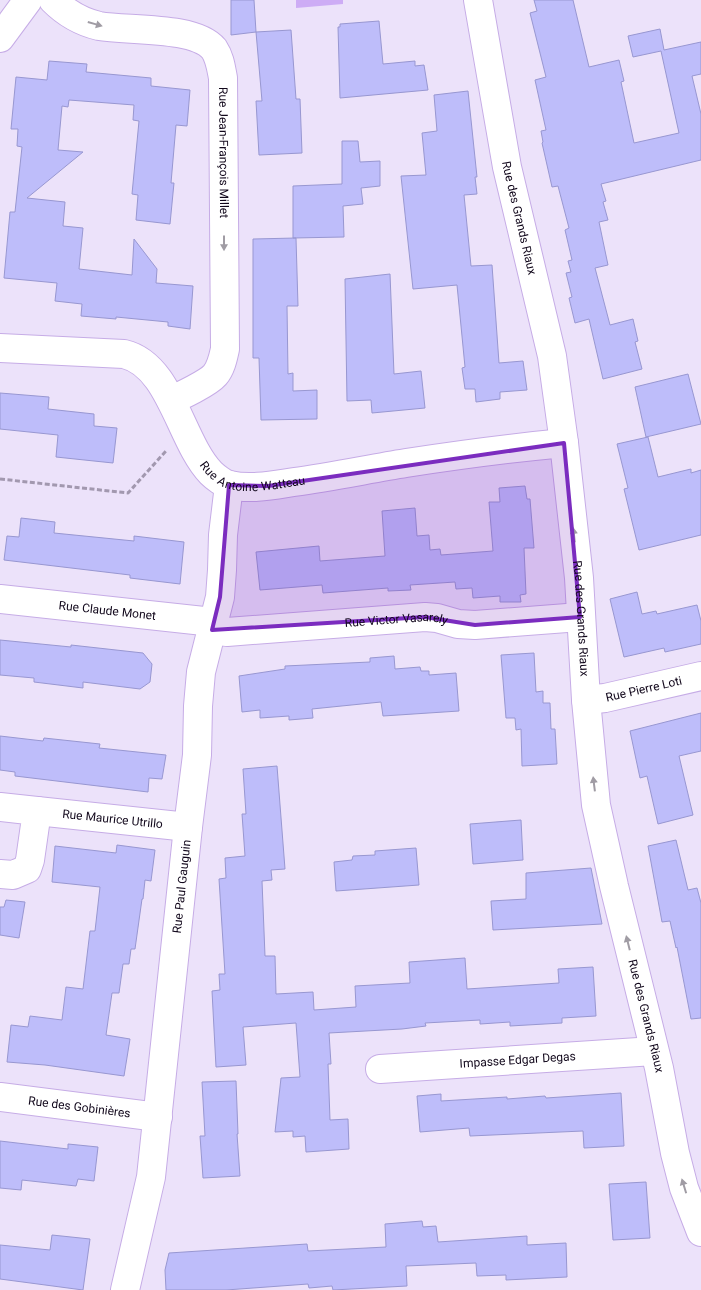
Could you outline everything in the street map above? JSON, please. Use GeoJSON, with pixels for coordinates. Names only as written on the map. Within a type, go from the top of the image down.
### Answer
{"type":"FeatureCollection","features":[{"type":"Feature","properties":{"kind":"street"},"geometry":{"type":"LineString","coordinates":[[0,38],[28,0]]}},
{"type":"Feature","properties":{"kind":"street","name":"Rue Jean-François Millet"},"geometry":{"type":"LineString","coordinates":[[53,0],[70,14],[99,26],[188,35],[204,41],[214,50],[220,61],[223,78],[225,349],[222,362],[215,376],[184,395],[171,400]]}},
{"type":"Feature","properties":{"kind":"street","name":"Rue des Grands Riaux"},"geometry":{"type":"LineString","coordinates":[[478,0],[507,167],[552,356],[564,442],[579,578],[586,700],[596,805],[659,1068],[675,1153],[684,1188],[701,1232]]}},
{"type":"Feature","properties":{"kind":"street","name":"Rue Antoine Watteau"},"geometry":{"type":"LineString","coordinates":[[0,348],[124,354],[134,356],[144,362],[171,400],[199,456],[211,474],[228,485],[268,486],[405,463],[564,442]]}},
{"type":"Feature","properties":{"kind":"street","name":"Rue Paul Gauguin"},"geometry":{"type":"LineString","coordinates":[[125,1290],[147,1198],[158,1117],[197,755],[201,672],[220,597],[222,536],[228,485]]}},
{"type":"Feature","properties":{"kind":"street","name":"Rue Claude Monet"},"geometry":{"type":"LineString","coordinates":[[0,599],[213,626]]}},
{"type":"Feature","properties":{"kind":"street","name":"Rue Victor Vasarely"},"geometry":{"type":"LineString","coordinates":[[213,626],[227,632],[425,616],[458,624],[475,625],[580,617]]}},
{"type":"Feature","properties":{"kind":"street","name":"Rue Pierre Loti"},"geometry":{"type":"LineString","coordinates":[[586,700],[605,698],[701,676]]}},
{"type":"Feature","properties":{"kind":"street","name":"Rue Maurice Utrillo"},"geometry":{"type":"LineString","coordinates":[[0,807],[188,828]]}},
{"type":"Feature","properties":{"kind":"street"},"geometry":{"type":"LineString","coordinates":[[0,874],[13,875],[27,869],[37,811]]}},
{"type":"Feature","properties":{"kind":"street","name":"Impasse Edgar Degas"},"geometry":{"type":"LineString","coordinates":[[380,1070],[654,1051]]}},
{"type":"Feature","properties":{"kind":"street","name":"Rue des Gobinières"},"geometry":{"type":"LineString","coordinates":[[0,1097],[158,1117]]}},
{"type":"Feature","properties":{"kind":"path"},"geometry":{"type":"LineString","coordinates":[[0,478],[128,493],[185,430]]}},
{"type":"Feature","properties":{"kind":"highlighted area"},"geometry":{"type":"Polygon","coordinates":[[[564,443],[580,617],[475,625],[425,617],[212,630],[220,597],[229,485],[268,486],[564,443]]]}},
{"type":"Feature","properties":{"kind":"shaded area"},"geometry":{"type":"Polygon","coordinates":[[[296,0],[343,0],[343,4],[296,8],[296,0]]]}},
{"type":"Feature","properties":{"kind":"building"},"geometry":{"type":"Polygon","coordinates":[[[231,0],[254,0],[256,32],[231,35],[231,0]]]}},
{"type":"Feature","properties":{"kind":"building"},"geometry":{"type":"Polygon","coordinates":[[[534,0],[573,0],[589,67],[619,60],[624,81],[621,82],[634,143],[679,133],[661,51],[633,57],[628,36],[660,29],[664,50],[701,42],[701,74],[692,76],[701,114],[701,160],[601,184],[606,201],[603,202],[608,220],[599,222],[608,265],[595,268],[610,325],[633,319],[638,341],[635,342],[642,369],[603,379],[589,319],[575,323],[569,298],[572,297],[566,273],[571,272],[568,261],[572,260],[565,230],[569,228],[558,186],[552,187],[542,143],[541,131],[546,130],[535,80],[546,77],[530,13],[537,11],[534,0]]]}},
{"type":"Feature","properties":{"kind":"building"},"geometry":{"type":"Polygon","coordinates":[[[379,21],[383,64],[415,61],[415,66],[424,65],[428,90],[340,98],[338,27],[340,27],[340,24],[379,21]]]}},
{"type":"Feature","properties":{"kind":"building"},"geometry":{"type":"Polygon","coordinates":[[[291,30],[296,99],[300,99],[302,153],[259,155],[256,101],[262,101],[256,32],[291,30]]]}},
{"type":"Feature","properties":{"kind":"building"},"geometry":{"type":"Polygon","coordinates":[[[49,61],[87,64],[86,72],[151,78],[151,86],[190,90],[187,126],[176,125],[171,183],[174,183],[170,224],[136,220],[138,195],[132,194],[139,121],[133,120],[134,105],[69,100],[68,107],[62,106],[58,150],[83,152],[27,198],[65,202],[63,226],[83,228],[79,269],[132,275],[134,239],[157,269],[156,283],[193,286],[190,329],[168,326],[168,322],[81,316],[82,304],[55,301],[57,283],[4,278],[10,212],[15,212],[22,147],[17,146],[18,129],[11,129],[16,77],[47,80],[49,61]]]}},
{"type":"Feature","properties":{"kind":"building"},"geometry":{"type":"Polygon","coordinates":[[[468,91],[477,177],[475,177],[477,194],[464,195],[471,266],[492,265],[499,363],[523,361],[527,390],[500,392],[500,399],[476,402],[475,389],[465,389],[462,368],[465,367],[457,285],[413,289],[401,176],[426,175],[422,133],[437,131],[434,95],[468,91]]]}},
{"type":"Feature","properties":{"kind":"building"},"geometry":{"type":"Polygon","coordinates":[[[342,141],[358,141],[360,162],[380,161],[380,186],[361,188],[363,204],[343,206],[344,237],[293,238],[293,186],[342,184],[342,141]]]}},
{"type":"Feature","properties":{"kind":"building"},"geometry":{"type":"Polygon","coordinates":[[[296,238],[298,306],[287,306],[288,374],[293,373],[293,391],[317,390],[317,419],[261,420],[259,358],[253,358],[253,239],[296,238]]]}},
{"type":"Feature","properties":{"kind":"building"},"geometry":{"type":"Polygon","coordinates":[[[390,274],[394,374],[421,371],[425,408],[372,413],[371,400],[347,401],[345,279],[390,274]]]}},
{"type":"Feature","properties":{"kind":"building"},"geometry":{"type":"Polygon","coordinates":[[[688,374],[701,424],[646,437],[635,387],[688,374]]]}},
{"type":"Feature","properties":{"kind":"building"},"geometry":{"type":"Polygon","coordinates":[[[0,393],[49,397],[48,409],[94,414],[94,426],[117,428],[113,463],[56,457],[58,435],[0,429],[0,393]]]}},
{"type":"Feature","properties":{"kind":"building"},"geometry":{"type":"Polygon","coordinates":[[[648,437],[658,477],[691,469],[691,473],[701,470],[701,535],[639,550],[624,489],[628,488],[617,444],[648,437]]]}},
{"type":"Feature","properties":{"kind":"building"},"geometry":{"type":"Polygon","coordinates":[[[525,486],[527,499],[530,499],[534,548],[524,548],[526,594],[520,595],[521,602],[500,602],[500,596],[473,598],[472,588],[456,589],[455,582],[410,585],[411,590],[388,591],[388,588],[323,593],[322,585],[260,590],[256,552],[319,546],[320,561],[385,556],[382,511],[415,508],[417,536],[429,535],[430,550],[440,549],[441,555],[493,551],[489,502],[500,502],[499,488],[525,486]]]}},
{"type":"Feature","properties":{"kind":"building"},"geometry":{"type":"Polygon","coordinates":[[[21,518],[55,522],[54,533],[134,541],[134,536],[184,542],[180,584],[130,578],[130,575],[4,560],[7,536],[19,537],[21,518]]]}},
{"type":"Feature","properties":{"kind":"building"},"geometry":{"type":"Polygon","coordinates":[[[637,592],[642,614],[656,611],[657,614],[697,605],[701,621],[701,644],[665,652],[664,648],[624,657],[610,599],[637,592]]]}},
{"type":"Feature","properties":{"kind":"building"},"geometry":{"type":"Polygon","coordinates":[[[0,640],[143,653],[152,664],[150,682],[140,689],[83,682],[83,688],[34,682],[34,678],[0,675],[0,640]]]}},
{"type":"Feature","properties":{"kind":"building"},"geometry":{"type":"Polygon","coordinates":[[[534,653],[536,692],[543,691],[543,703],[550,703],[551,729],[555,729],[557,764],[522,766],[521,729],[516,730],[515,718],[506,718],[501,655],[534,653]]]}},
{"type":"Feature","properties":{"kind":"building"},"geometry":{"type":"Polygon","coordinates":[[[394,656],[395,669],[420,667],[421,671],[429,671],[429,675],[456,673],[459,711],[383,716],[381,702],[312,709],[313,718],[289,720],[289,716],[260,718],[260,710],[242,712],[239,676],[285,669],[285,666],[370,662],[370,658],[394,656]]]}},
{"type":"Feature","properties":{"kind":"building"},"geometry":{"type":"Polygon","coordinates":[[[701,713],[701,751],[679,756],[693,815],[658,824],[647,776],[640,778],[630,731],[701,713]]]}},
{"type":"Feature","properties":{"kind":"building"},"geometry":{"type":"Polygon","coordinates":[[[0,736],[43,741],[44,738],[100,744],[99,748],[166,755],[162,779],[149,778],[148,792],[15,776],[15,772],[0,770],[0,736]]]}},
{"type":"Feature","properties":{"kind":"building"},"geometry":{"type":"Polygon","coordinates":[[[277,766],[285,869],[271,870],[272,880],[262,881],[265,956],[275,956],[276,994],[313,992],[314,1010],[356,1007],[355,986],[410,983],[409,962],[465,958],[467,989],[559,983],[558,969],[593,967],[596,1016],[562,1018],[562,1023],[510,1026],[510,1022],[480,1024],[480,1020],[425,1023],[426,1026],[402,1029],[329,1033],[331,1064],[328,1064],[330,1120],[348,1119],[349,1149],[306,1152],[305,1136],[293,1137],[293,1131],[275,1132],[281,1078],[300,1077],[296,1023],[243,1027],[246,1065],[216,1067],[212,991],[220,990],[219,974],[225,974],[219,879],[226,878],[225,858],[245,856],[242,814],[246,814],[243,769],[277,766]]]}},
{"type":"Feature","properties":{"kind":"building"},"geometry":{"type":"Polygon","coordinates":[[[521,820],[523,860],[473,864],[470,824],[521,820]]]}},
{"type":"Feature","properties":{"kind":"building"},"geometry":{"type":"Polygon","coordinates":[[[676,840],[688,890],[697,888],[701,903],[701,1018],[691,1019],[670,921],[662,922],[648,846],[676,840]]]}},
{"type":"Feature","properties":{"kind":"building"},"geometry":{"type":"Polygon","coordinates":[[[117,845],[155,850],[151,881],[145,880],[135,949],[131,949],[129,964],[123,964],[119,993],[112,993],[106,1035],[130,1039],[124,1076],[45,1065],[7,1062],[11,1025],[28,1027],[30,1016],[62,1020],[66,987],[83,989],[90,931],[95,931],[100,887],[52,882],[55,846],[116,853],[117,845]]]}},
{"type":"Feature","properties":{"kind":"building"},"geometry":{"type":"Polygon","coordinates":[[[416,848],[419,885],[336,891],[334,862],[352,860],[353,856],[375,855],[375,851],[416,848]]]}},
{"type":"Feature","properties":{"kind":"building"},"geometry":{"type":"Polygon","coordinates":[[[591,868],[602,924],[493,930],[491,901],[526,899],[526,873],[591,868]]]}},
{"type":"Feature","properties":{"kind":"building"},"geometry":{"type":"Polygon","coordinates":[[[6,900],[25,902],[19,938],[0,935],[0,907],[4,907],[6,900]]]}},
{"type":"Feature","properties":{"kind":"building"},"geometry":{"type":"Polygon","coordinates":[[[236,1081],[240,1176],[203,1178],[200,1136],[205,1136],[202,1082],[236,1081]]]}},
{"type":"Feature","properties":{"kind":"building"},"geometry":{"type":"Polygon","coordinates":[[[621,1093],[624,1146],[584,1148],[583,1131],[470,1136],[469,1128],[420,1132],[417,1096],[441,1094],[441,1101],[507,1097],[507,1099],[545,1096],[546,1098],[621,1093]]]}},
{"type":"Feature","properties":{"kind":"building"},"geometry":{"type":"Polygon","coordinates":[[[0,1141],[68,1149],[68,1144],[98,1147],[94,1181],[78,1179],[76,1186],[22,1180],[21,1190],[0,1188],[0,1141]]]}},
{"type":"Feature","properties":{"kind":"building"},"geometry":{"type":"Polygon","coordinates":[[[646,1182],[650,1238],[613,1240],[609,1184],[646,1182]]]}},
{"type":"Feature","properties":{"kind":"building"},"geometry":{"type":"Polygon","coordinates":[[[422,1221],[423,1227],[436,1226],[438,1242],[527,1236],[527,1245],[566,1243],[567,1277],[506,1280],[506,1275],[477,1276],[476,1263],[406,1266],[407,1286],[333,1290],[332,1286],[309,1288],[308,1284],[226,1290],[166,1290],[165,1270],[169,1253],[307,1244],[308,1251],[386,1247],[385,1224],[422,1221]]]}},
{"type":"Feature","properties":{"kind":"building"},"geometry":{"type":"Polygon","coordinates":[[[52,1235],[90,1239],[83,1290],[0,1279],[0,1245],[50,1250],[52,1235]]]}}]}
